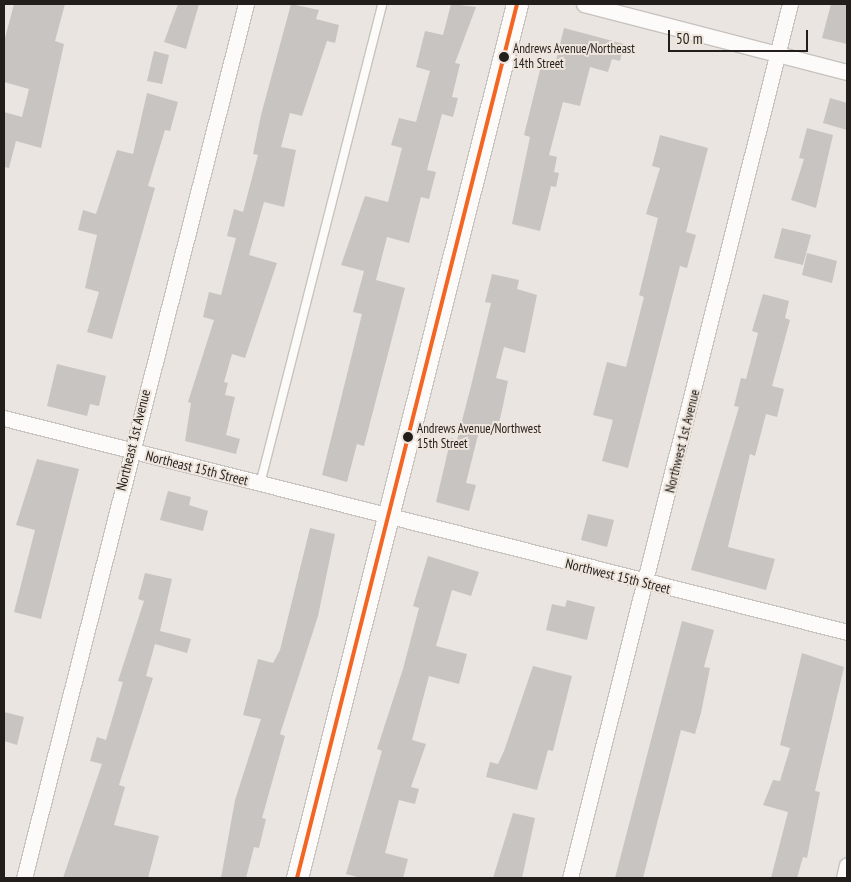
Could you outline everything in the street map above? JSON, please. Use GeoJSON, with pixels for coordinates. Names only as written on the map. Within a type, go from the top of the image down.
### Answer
{"type":"FeatureCollection","features":[{"type":"Feature","properties":{"kind":"main road"},"geometry":{"type":"LineString","coordinates":[[297,878],[390,516],[517,4]]}},
{"type":"Feature","properties":{"kind":"street","name":"Northeast 1st Avenue"},"geometry":{"type":"LineString","coordinates":[[24,878],[130,451],[246,4]]}},
{"type":"Feature","properties":{"kind":"street"},"geometry":{"type":"LineString","coordinates":[[584,4],[847,72]]}},
{"type":"Feature","properties":{"kind":"street","name":"Northwest 1st Avenue"},"geometry":{"type":"LineString","coordinates":[[570,878],[646,583],[790,4]]}},
{"type":"Feature","properties":{"kind":"street","name":"Northeast 15th Street"},"geometry":{"type":"LineString","coordinates":[[4,418],[390,516]]}},
{"type":"Feature","properties":{"kind":"street","name":"Northwest 15th Street"},"geometry":{"type":"LineString","coordinates":[[390,516],[646,583],[847,632]]}},
{"type":"Feature","properties":{"kind":"street"},"geometry":{"type":"LineString","coordinates":[[844,878],[847,864]]}},
{"type":"Feature","properties":{"kind":"lane"},"geometry":{"type":"LineString","coordinates":[[260,484],[382,4]]}},
{"type":"Feature","properties":{"kind":"building"},"geometry":{"type":"Polygon","coordinates":[[[14,4],[65,4],[55,41],[64,44],[41,148],[16,141],[9,168],[4,167],[4,112],[22,117],[29,89],[4,82],[4,42],[14,4]]]}},
{"type":"Feature","properties":{"kind":"building"},"geometry":{"type":"Polygon","coordinates":[[[178,4],[199,4],[186,49],[164,42],[178,4]]]}},
{"type":"Feature","properties":{"kind":"building"},"geometry":{"type":"Polygon","coordinates":[[[291,4],[319,10],[316,19],[339,25],[335,43],[327,41],[302,116],[290,113],[281,147],[296,150],[284,207],[264,202],[249,255],[277,263],[245,358],[232,354],[224,382],[228,383],[225,395],[235,397],[226,435],[240,439],[236,454],[185,441],[191,403],[188,402],[214,320],[203,317],[209,292],[221,295],[236,238],[227,236],[234,209],[243,212],[258,155],[253,154],[261,115],[291,4]]]}},
{"type":"Feature","properties":{"kind":"building"},"geometry":{"type":"Polygon","coordinates":[[[451,4],[476,7],[455,63],[460,64],[452,97],[458,98],[453,117],[442,114],[427,170],[436,172],[429,199],[421,197],[409,243],[387,237],[376,280],[405,288],[364,446],[357,444],[347,482],[322,475],[362,314],[353,312],[364,271],[341,265],[365,196],[388,202],[402,148],[391,145],[399,118],[416,122],[430,71],[416,67],[425,31],[443,35],[451,4]]]}},
{"type":"Feature","properties":{"kind":"building"},"geometry":{"type":"Polygon","coordinates":[[[831,4],[847,4],[847,44],[822,38],[831,4]]]}},
{"type":"Feature","properties":{"kind":"building"},"geometry":{"type":"Polygon","coordinates":[[[564,28],[624,44],[620,61],[612,59],[608,72],[590,67],[580,106],[563,102],[549,155],[557,157],[554,172],[559,173],[556,187],[551,186],[540,231],[512,224],[530,137],[524,135],[541,66],[554,69],[564,28]]]}},
{"type":"Feature","properties":{"kind":"building"},"geometry":{"type":"Polygon","coordinates":[[[154,51],[169,55],[162,84],[147,81],[154,51]]]}},
{"type":"Feature","properties":{"kind":"building"},"geometry":{"type":"Polygon","coordinates":[[[147,93],[178,102],[170,131],[165,130],[148,186],[155,188],[112,339],[87,332],[99,292],[85,288],[97,235],[78,230],[83,210],[96,214],[117,150],[133,154],[147,93]]]}},
{"type":"Feature","properties":{"kind":"building"},"geometry":{"type":"Polygon","coordinates":[[[830,98],[847,103],[847,130],[823,123],[830,98]]]}},
{"type":"Feature","properties":{"kind":"building"},"geometry":{"type":"Polygon","coordinates":[[[807,128],[833,135],[816,208],[791,200],[804,159],[799,158],[807,128]]]}},
{"type":"Feature","properties":{"kind":"building"},"geometry":{"type":"Polygon","coordinates":[[[660,135],[708,148],[686,232],[696,235],[687,268],[680,266],[628,468],[602,461],[613,420],[593,415],[607,362],[626,367],[644,297],[639,295],[658,218],[646,214],[660,168],[652,166],[660,135]]]}},
{"type":"Feature","properties":{"kind":"building"},"geometry":{"type":"Polygon","coordinates":[[[782,228],[811,235],[803,265],[774,258],[782,228]]]}},
{"type":"Feature","properties":{"kind":"building"},"geometry":{"type":"Polygon","coordinates":[[[807,253],[837,261],[832,283],[802,275],[807,253]]]}},
{"type":"Feature","properties":{"kind":"building"},"geometry":{"type":"Polygon","coordinates":[[[492,274],[519,280],[517,289],[537,295],[525,353],[504,347],[496,378],[508,381],[502,410],[497,432],[480,427],[466,483],[476,485],[469,511],[436,502],[451,438],[457,440],[471,386],[491,303],[485,302],[492,274]]]}},
{"type":"Feature","properties":{"kind":"building"},"geometry":{"type":"Polygon","coordinates":[[[763,294],[789,301],[785,318],[790,320],[772,386],[784,389],[777,417],[766,414],[755,456],[750,454],[728,547],[775,559],[766,590],[691,570],[739,407],[734,406],[741,378],[746,379],[758,333],[752,331],[763,294]]]}},
{"type":"Feature","properties":{"kind":"building"},"geometry":{"type":"Polygon","coordinates":[[[57,364],[106,376],[99,406],[90,404],[87,416],[47,406],[57,364]]]}},
{"type":"Feature","properties":{"kind":"building"},"geometry":{"type":"Polygon","coordinates":[[[37,459],[79,469],[41,619],[14,612],[35,530],[16,525],[37,459]]]}},
{"type":"Feature","properties":{"kind":"building"},"geometry":{"type":"Polygon","coordinates":[[[168,491],[191,497],[189,505],[208,511],[203,531],[160,520],[168,491]]]}},
{"type":"Feature","properties":{"kind":"building"},"geometry":{"type":"Polygon","coordinates":[[[588,514],[614,520],[607,547],[581,540],[588,514]]]}},
{"type":"Feature","properties":{"kind":"building"},"geometry":{"type":"Polygon","coordinates":[[[310,528],[335,534],[318,616],[280,734],[285,736],[262,818],[266,819],[259,848],[254,847],[246,878],[221,878],[235,800],[261,719],[243,715],[258,659],[273,663],[280,650],[310,528]]]}},
{"type":"Feature","properties":{"kind":"building"},"geometry":{"type":"Polygon","coordinates":[[[428,556],[479,572],[471,596],[452,590],[436,646],[467,654],[459,684],[429,676],[412,740],[426,744],[411,787],[419,789],[415,804],[399,800],[385,853],[408,859],[403,878],[361,878],[346,874],[382,751],[377,749],[403,669],[419,608],[413,606],[428,556]]]}},
{"type":"Feature","properties":{"kind":"building"},"geometry":{"type":"Polygon","coordinates":[[[145,573],[172,579],[160,631],[191,639],[187,653],[155,644],[146,676],[153,678],[119,785],[125,787],[114,825],[159,836],[148,878],[63,878],[102,764],[90,761],[97,737],[106,740],[123,682],[118,681],[144,601],[138,599],[145,573]]]}},
{"type":"Feature","properties":{"kind":"building"},"geometry":{"type":"Polygon","coordinates":[[[567,600],[595,607],[587,640],[546,630],[552,604],[565,607],[567,600]]]}},
{"type":"Feature","properties":{"kind":"building"},"geometry":{"type":"Polygon","coordinates":[[[682,621],[714,630],[704,667],[710,668],[701,713],[695,734],[681,730],[643,878],[615,878],[682,621]]]}},
{"type":"Feature","properties":{"kind":"building"},"geometry":{"type":"Polygon","coordinates":[[[802,653],[844,667],[815,791],[820,792],[807,858],[803,857],[797,878],[771,878],[788,812],[763,805],[773,780],[780,781],[790,748],[780,745],[802,653]]]}},
{"type":"Feature","properties":{"kind":"building"},"geometry":{"type":"Polygon","coordinates":[[[533,666],[572,676],[553,751],[548,750],[537,790],[486,777],[490,762],[498,764],[504,751],[533,666]]]}},
{"type":"Feature","properties":{"kind":"building"},"geometry":{"type":"Polygon","coordinates":[[[4,712],[24,717],[17,745],[4,741],[4,712]]]}},
{"type":"Feature","properties":{"kind":"building"},"geometry":{"type":"Polygon","coordinates":[[[513,813],[535,818],[522,878],[493,878],[513,813]]]}},
{"type":"Feature","properties":{"kind":"transit line"},"geometry":{"type":"LineString","coordinates":[[297,878],[517,4]]}},
{"type":"Feature","properties":{"kind":"place","name":"Andrews Avenue/Northeast 14th Street"},"geometry":{"type":"Point","coordinates":[504,57]}},
{"type":"Feature","properties":{"kind":"place","name":"Andrews Avenue/Northwest 15th Street"},"geometry":{"type":"Point","coordinates":[408,437]}}]}
